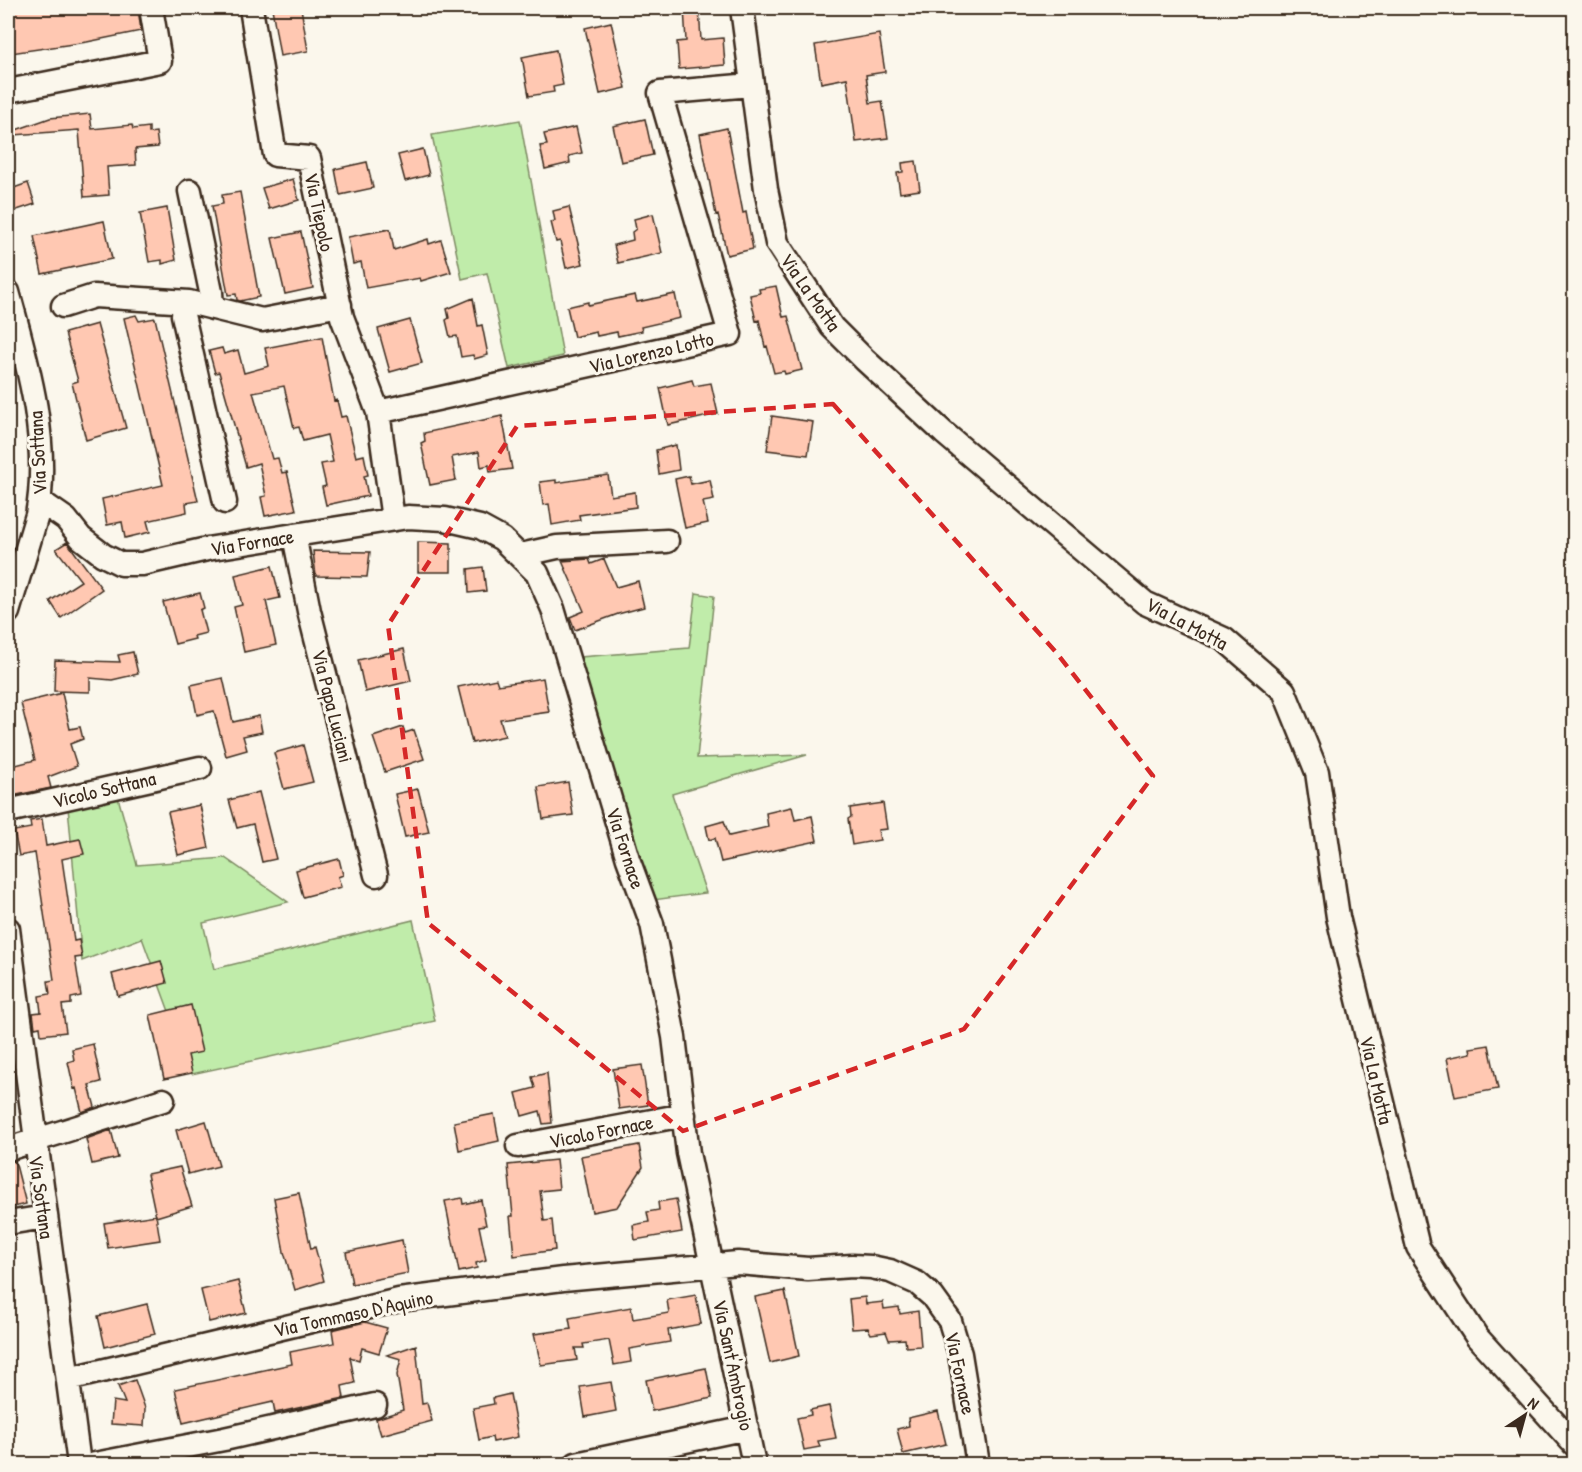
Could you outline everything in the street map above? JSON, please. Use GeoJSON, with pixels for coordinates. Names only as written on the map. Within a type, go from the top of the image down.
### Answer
{"type":"FeatureCollection","features":[{"type":"Feature","properties":{"kind":"street"},"geometry":{"type":"LineString","coordinates":[[8,91],[159,61],[151,8]]}},
{"type":"Feature","properties":{"kind":"street","name":"Via Tiepolo"},"geometry":{"type":"LineString","coordinates":[[251,8],[275,155],[309,158],[342,317],[378,412],[393,519]]}},
{"type":"Feature","properties":{"kind":"street","name":"Via La Motta"},"geometry":{"type":"LineString","coordinates":[[742,8],[766,189],[777,243],[832,327],[944,433],[1145,603],[1224,639],[1284,692],[1317,772],[1338,917],[1418,1247],[1477,1337],[1575,1444]]}},
{"type":"Feature","properties":{"kind":"street","name":"Via Lorenzo Lotto"},"geometry":{"type":"LineString","coordinates":[[378,412],[730,334],[660,93],[752,85]]}},
{"type":"Feature","properties":{"kind":"street"},"geometry":{"type":"LineString","coordinates":[[190,191],[211,292],[212,308]]}},
{"type":"Feature","properties":{"kind":"street","name":"Via Sottana"},"geometry":{"type":"LineString","coordinates":[[8,292],[32,384],[40,454],[40,501],[8,612]]}},
{"type":"Feature","properties":{"kind":"street"},"geometry":{"type":"LineString","coordinates":[[63,306],[94,296],[184,302],[262,320],[340,306]]}},
{"type":"Feature","properties":{"kind":"street"},"geometry":{"type":"LineString","coordinates":[[184,302],[183,315],[225,502]]}},
{"type":"Feature","properties":{"kind":"street","name":"Via Fornace"},"geometry":{"type":"LineString","coordinates":[[40,501],[66,519],[81,538],[121,564],[142,564],[207,549],[408,517],[446,519],[480,527],[502,539],[520,555],[537,573],[553,609],[628,859],[652,924],[674,1037],[688,1153],[713,1265],[738,1263],[808,1269],[872,1267],[890,1271],[916,1283],[932,1296],[950,1322],[960,1354],[978,1464]]}},
{"type":"Feature","properties":{"kind":"street","name":"Via Papa Luciani"},"geometry":{"type":"LineString","coordinates":[[294,535],[309,611],[376,875]]}},
{"type":"Feature","properties":{"kind":"street"},"geometry":{"type":"LineString","coordinates":[[520,555],[557,547],[668,541]]}},
{"type":"Feature","properties":{"kind":"street","name":"Vicolo Sottana"},"geometry":{"type":"LineString","coordinates":[[8,811],[200,768]]}},
{"type":"Feature","properties":{"kind":"street","name":"Via Sottana"},"geometry":{"type":"LineString","coordinates":[[8,929],[79,1464]]}},
{"type":"Feature","properties":{"kind":"street"},"geometry":{"type":"LineString","coordinates":[[8,1149],[163,1100]]}},
{"type":"Feature","properties":{"kind":"street","name":"Vicolo Fornace"},"geometry":{"type":"LineString","coordinates":[[518,1146],[684,1115]]}},
{"type":"Feature","properties":{"kind":"street"},"geometry":{"type":"LineString","coordinates":[[8,1223],[45,1217]]}},
{"type":"Feature","properties":{"kind":"street","name":"Via Tommaso D'Aquino"},"geometry":{"type":"LineString","coordinates":[[68,1379],[399,1300],[713,1265]]}},
{"type":"Feature","properties":{"kind":"street","name":"Via Sant'Ambrogio"},"geometry":{"type":"LineString","coordinates":[[713,1265],[754,1464]]}},
{"type":"Feature","properties":{"kind":"street"},"geometry":{"type":"LineString","coordinates":[[95,1464],[224,1439],[375,1405]]}},
{"type":"Feature","properties":{"kind":"street"},"geometry":{"type":"LineString","coordinates":[[578,1464],[747,1428]]}},
{"type":"Feature","properties":{"kind":"highlighted area"},"geometry":{"type":"Polygon","coordinates":[[[833,404],[1055,651],[1153,776],[964,1029],[683,1131],[428,923],[388,625],[517,426],[833,404]]]}},
{"type":"Feature","properties":{"kind":"green space"},"geometry":{"type":"Polygon","coordinates":[[[520,120],[563,356],[509,368],[487,273],[462,279],[432,135],[520,120]]]}},
{"type":"Feature","properties":{"kind":"green space"},"geometry":{"type":"Polygon","coordinates":[[[696,593],[714,596],[697,758],[807,755],[672,794],[706,893],[653,900],[580,657],[689,648],[696,593]]]}},
{"type":"Feature","properties":{"kind":"green space"},"geometry":{"type":"Polygon","coordinates":[[[117,794],[137,865],[225,858],[288,902],[203,923],[214,969],[413,920],[435,1021],[192,1074],[142,938],[82,961],[67,796],[117,794]]]}},
{"type":"Feature","properties":{"kind":"building"},"geometry":{"type":"Polygon","coordinates":[[[8,8],[138,8],[141,31],[87,42],[11,53],[8,39],[8,8]]]}},
{"type":"Feature","properties":{"kind":"building"},"geometry":{"type":"Polygon","coordinates":[[[272,8],[301,8],[308,51],[280,56],[272,8]]]}},
{"type":"Feature","properties":{"kind":"building"},"geometry":{"type":"Polygon","coordinates":[[[684,8],[699,8],[701,40],[723,38],[725,65],[679,69],[677,42],[686,41],[684,8]]]}},
{"type":"Feature","properties":{"kind":"building"},"geometry":{"type":"Polygon","coordinates":[[[611,22],[626,88],[600,94],[585,28],[611,22]]]}},
{"type":"Feature","properties":{"kind":"building"},"geometry":{"type":"Polygon","coordinates":[[[879,34],[885,72],[866,75],[870,103],[882,101],[888,138],[856,142],[847,78],[821,83],[815,45],[879,34]]]}},
{"type":"Feature","properties":{"kind":"building"},"geometry":{"type":"Polygon","coordinates":[[[556,50],[563,85],[553,87],[554,92],[529,96],[522,57],[556,50]]]}},
{"type":"Feature","properties":{"kind":"building"},"geometry":{"type":"Polygon","coordinates":[[[90,114],[92,129],[132,125],[133,129],[149,127],[149,133],[156,132],[158,147],[135,149],[136,165],[107,167],[109,195],[84,197],[79,130],[14,135],[13,131],[50,118],[90,114]]]}},
{"type":"Feature","properties":{"kind":"building"},"geometry":{"type":"Polygon","coordinates":[[[645,119],[653,155],[621,162],[613,126],[645,119]]]}},
{"type":"Feature","properties":{"kind":"building"},"geometry":{"type":"Polygon","coordinates":[[[576,127],[582,153],[569,156],[570,163],[545,169],[540,146],[547,145],[544,134],[576,127]]]}},
{"type":"Feature","properties":{"kind":"building"},"geometry":{"type":"Polygon","coordinates":[[[727,128],[743,213],[746,212],[753,249],[727,255],[718,214],[716,215],[700,134],[727,128]]]}},
{"type":"Feature","properties":{"kind":"building"},"geometry":{"type":"Polygon","coordinates":[[[423,149],[429,175],[405,181],[398,155],[423,149]]]}},
{"type":"Feature","properties":{"kind":"building"},"geometry":{"type":"Polygon","coordinates":[[[916,161],[920,190],[900,193],[897,173],[903,172],[902,163],[916,161]]]}},
{"type":"Feature","properties":{"kind":"building"},"geometry":{"type":"Polygon","coordinates":[[[367,162],[373,188],[340,195],[335,169],[367,162]]]}},
{"type":"Feature","properties":{"kind":"building"},"geometry":{"type":"Polygon","coordinates":[[[293,179],[299,200],[269,209],[262,188],[293,179]]]}},
{"type":"Feature","properties":{"kind":"building"},"geometry":{"type":"Polygon","coordinates":[[[28,183],[35,204],[8,213],[8,190],[28,183]]]}},
{"type":"Feature","properties":{"kind":"building"},"geometry":{"type":"Polygon","coordinates":[[[240,192],[259,297],[240,301],[237,300],[236,294],[228,295],[212,206],[223,204],[222,195],[240,192]]]}},
{"type":"Feature","properties":{"kind":"building"},"geometry":{"type":"Polygon","coordinates":[[[569,207],[583,264],[566,268],[560,241],[556,242],[551,222],[555,221],[553,211],[569,207]]]}},
{"type":"Feature","properties":{"kind":"building"},"geometry":{"type":"Polygon","coordinates":[[[167,208],[176,260],[162,264],[162,260],[149,262],[140,213],[167,208]]]}},
{"type":"Feature","properties":{"kind":"building"},"geometry":{"type":"Polygon","coordinates":[[[653,214],[662,253],[618,263],[614,245],[633,240],[632,232],[636,229],[634,219],[653,214]]]}},
{"type":"Feature","properties":{"kind":"building"},"geometry":{"type":"Polygon","coordinates":[[[104,221],[112,259],[42,274],[34,236],[104,221]]]}},
{"type":"Feature","properties":{"kind":"building"},"geometry":{"type":"Polygon","coordinates":[[[390,229],[394,250],[428,239],[429,244],[441,240],[451,272],[421,281],[420,278],[366,288],[361,262],[353,264],[348,237],[390,229]]]}},
{"type":"Feature","properties":{"kind":"building"},"geometry":{"type":"Polygon","coordinates":[[[301,232],[313,288],[285,294],[272,238],[301,232]]]}},
{"type":"Feature","properties":{"kind":"building"},"geometry":{"type":"Polygon","coordinates":[[[776,286],[783,317],[788,316],[802,370],[785,374],[784,371],[774,373],[759,320],[756,321],[750,295],[760,293],[759,289],[776,286]]]}},
{"type":"Feature","properties":{"kind":"building"},"geometry":{"type":"Polygon","coordinates":[[[675,294],[680,318],[641,327],[642,331],[618,336],[617,332],[597,336],[596,332],[574,337],[567,307],[635,295],[637,302],[675,294]]]}},
{"type":"Feature","properties":{"kind":"building"},"geometry":{"type":"Polygon","coordinates":[[[473,298],[478,326],[482,325],[488,355],[474,359],[473,355],[461,357],[457,336],[450,337],[446,320],[449,318],[447,309],[473,298]]]}},
{"type":"Feature","properties":{"kind":"building"},"geometry":{"type":"Polygon","coordinates":[[[136,315],[139,321],[155,318],[198,501],[186,503],[187,512],[147,521],[150,532],[125,538],[122,522],[107,525],[102,499],[163,485],[124,318],[136,315]]]}},
{"type":"Feature","properties":{"kind":"building"},"geometry":{"type":"Polygon","coordinates":[[[410,320],[422,363],[390,372],[378,329],[410,320]]]}},
{"type":"Feature","properties":{"kind":"building"},"geometry":{"type":"Polygon","coordinates":[[[97,324],[126,428],[86,440],[72,383],[78,381],[65,333],[97,324]]]}},
{"type":"Feature","properties":{"kind":"building"},"geometry":{"type":"Polygon","coordinates":[[[322,337],[334,401],[337,400],[341,417],[346,416],[356,457],[364,455],[368,475],[364,476],[368,496],[326,505],[322,487],[326,486],[321,464],[333,462],[327,435],[303,441],[299,427],[294,428],[284,386],[253,392],[272,459],[278,458],[282,473],[287,472],[296,510],[265,516],[261,497],[266,496],[259,463],[246,467],[219,372],[215,373],[209,351],[222,348],[224,354],[238,350],[244,373],[269,366],[265,348],[322,337]]]}},
{"type":"Feature","properties":{"kind":"building"},"geometry":{"type":"Polygon","coordinates":[[[692,380],[694,386],[711,383],[718,414],[668,425],[660,388],[692,380]]]}},
{"type":"Feature","properties":{"kind":"building"},"geometry":{"type":"Polygon","coordinates":[[[502,416],[512,469],[490,472],[489,465],[481,467],[479,452],[452,457],[456,480],[430,485],[421,443],[425,441],[424,433],[502,416]]]}},
{"type":"Feature","properties":{"kind":"building"},"geometry":{"type":"Polygon","coordinates":[[[772,416],[813,422],[808,455],[767,450],[772,416]]]}},
{"type":"Feature","properties":{"kind":"building"},"geometry":{"type":"Polygon","coordinates":[[[676,445],[679,470],[659,474],[656,450],[676,445]]]}},
{"type":"Feature","properties":{"kind":"building"},"geometry":{"type":"Polygon","coordinates":[[[608,475],[611,496],[635,492],[636,507],[579,515],[580,520],[552,525],[549,504],[543,505],[540,482],[556,480],[556,483],[608,475]]]}},
{"type":"Feature","properties":{"kind":"building"},"geometry":{"type":"Polygon","coordinates":[[[689,476],[691,484],[710,480],[714,500],[703,502],[708,523],[685,528],[675,479],[689,476]]]}},
{"type":"Feature","properties":{"kind":"building"},"geometry":{"type":"Polygon","coordinates":[[[67,542],[102,589],[61,618],[50,601],[81,581],[56,549],[67,542]]]}},
{"type":"Feature","properties":{"kind":"building"},"geometry":{"type":"Polygon","coordinates":[[[418,542],[451,543],[451,572],[418,572],[418,542]]]}},
{"type":"Feature","properties":{"kind":"building"},"geometry":{"type":"Polygon","coordinates":[[[313,551],[370,552],[367,577],[316,576],[313,551]]]}},
{"type":"Feature","properties":{"kind":"building"},"geometry":{"type":"Polygon","coordinates":[[[589,559],[591,564],[604,559],[616,587],[638,581],[644,607],[575,630],[570,617],[584,611],[562,561],[589,559]]]}},
{"type":"Feature","properties":{"kind":"building"},"geometry":{"type":"Polygon","coordinates":[[[272,566],[280,598],[266,601],[276,645],[244,652],[234,607],[242,605],[235,575],[272,566]]]}},
{"type":"Feature","properties":{"kind":"building"},"geometry":{"type":"Polygon","coordinates":[[[483,567],[486,591],[469,593],[468,569],[483,567]]]}},
{"type":"Feature","properties":{"kind":"building"},"geometry":{"type":"Polygon","coordinates":[[[200,593],[204,608],[200,610],[206,633],[194,636],[195,639],[175,644],[163,602],[200,593]]]}},
{"type":"Feature","properties":{"kind":"building"},"geometry":{"type":"Polygon","coordinates":[[[404,649],[411,681],[365,692],[358,660],[404,649]]]}},
{"type":"Feature","properties":{"kind":"building"},"geometry":{"type":"Polygon","coordinates":[[[133,652],[138,674],[112,680],[90,678],[90,692],[54,691],[55,660],[120,662],[118,655],[133,652]]]}},
{"type":"Feature","properties":{"kind":"building"},"geometry":{"type":"Polygon","coordinates":[[[223,678],[233,722],[259,716],[262,732],[243,736],[247,750],[226,756],[214,711],[197,715],[191,685],[223,678]]]}},
{"type":"Feature","properties":{"kind":"building"},"geometry":{"type":"Polygon","coordinates":[[[543,678],[549,712],[500,719],[505,736],[472,743],[458,687],[496,679],[498,685],[543,678]]]}},
{"type":"Feature","properties":{"kind":"building"},"geometry":{"type":"Polygon","coordinates":[[[62,693],[70,729],[80,727],[83,739],[70,744],[77,766],[48,777],[51,788],[12,796],[8,767],[35,760],[21,703],[62,693]]]}},
{"type":"Feature","properties":{"kind":"building"},"geometry":{"type":"Polygon","coordinates":[[[403,727],[405,733],[414,730],[424,759],[385,772],[373,737],[403,727]]]}},
{"type":"Feature","properties":{"kind":"building"},"geometry":{"type":"Polygon","coordinates":[[[303,745],[313,782],[284,789],[274,753],[303,745]]]}},
{"type":"Feature","properties":{"kind":"building"},"geometry":{"type":"Polygon","coordinates":[[[568,782],[573,815],[543,819],[538,787],[568,782]]]}},
{"type":"Feature","properties":{"kind":"building"},"geometry":{"type":"Polygon","coordinates":[[[418,789],[429,832],[405,837],[395,794],[418,789]]]}},
{"type":"Feature","properties":{"kind":"building"},"geometry":{"type":"Polygon","coordinates":[[[259,792],[276,859],[262,862],[253,824],[237,828],[229,800],[259,792]]]}},
{"type":"Feature","properties":{"kind":"building"},"geometry":{"type":"Polygon","coordinates":[[[883,803],[887,829],[878,830],[880,840],[852,845],[848,819],[851,817],[850,808],[883,803]]]}},
{"type":"Feature","properties":{"kind":"building"},"geometry":{"type":"Polygon","coordinates":[[[200,805],[209,848],[178,855],[168,812],[200,805]]]}},
{"type":"Feature","properties":{"kind":"building"},"geometry":{"type":"Polygon","coordinates":[[[792,807],[795,820],[812,816],[817,841],[721,862],[715,838],[709,840],[706,826],[724,821],[729,836],[768,827],[766,813],[792,807]]]}},
{"type":"Feature","properties":{"kind":"building"},"geometry":{"type":"Polygon","coordinates":[[[42,819],[46,846],[80,839],[84,854],[62,859],[74,941],[79,940],[82,957],[75,958],[81,996],[71,998],[71,1004],[62,1005],[66,1032],[41,1035],[40,1027],[35,1028],[33,1013],[41,1012],[39,996],[50,994],[48,981],[54,980],[35,853],[19,856],[14,831],[31,828],[30,821],[42,819]]]}},
{"type":"Feature","properties":{"kind":"building"},"geometry":{"type":"Polygon","coordinates":[[[339,859],[343,875],[338,877],[341,887],[303,897],[296,870],[339,859]]]}},
{"type":"Feature","properties":{"kind":"building"},"geometry":{"type":"Polygon","coordinates":[[[161,961],[167,983],[118,996],[112,974],[161,961]]]}},
{"type":"Feature","properties":{"kind":"building"},"geometry":{"type":"Polygon","coordinates":[[[191,1005],[202,1052],[188,1055],[192,1073],[164,1079],[150,1015],[191,1005]]]}},
{"type":"Feature","properties":{"kind":"building"},"geometry":{"type":"Polygon","coordinates":[[[93,1044],[101,1082],[89,1085],[95,1107],[82,1112],[68,1062],[74,1060],[72,1049],[93,1044]]]}},
{"type":"Feature","properties":{"kind":"building"},"geometry":{"type":"Polygon","coordinates":[[[1489,1045],[1498,1089],[1455,1097],[1447,1058],[1471,1053],[1470,1048],[1489,1045]]]}},
{"type":"Feature","properties":{"kind":"building"},"geometry":{"type":"Polygon","coordinates":[[[642,1065],[648,1105],[619,1109],[613,1069],[642,1065]]]}},
{"type":"Feature","properties":{"kind":"building"},"geometry":{"type":"Polygon","coordinates":[[[547,1073],[552,1123],[543,1124],[540,1111],[522,1116],[516,1093],[535,1088],[532,1077],[547,1073]]]}},
{"type":"Feature","properties":{"kind":"building"},"geometry":{"type":"Polygon","coordinates":[[[494,1114],[499,1141],[459,1150],[454,1122],[494,1114]]]}},
{"type":"Feature","properties":{"kind":"building"},"geometry":{"type":"Polygon","coordinates":[[[206,1121],[219,1166],[188,1174],[176,1130],[206,1121]]]}},
{"type":"Feature","properties":{"kind":"building"},"geometry":{"type":"Polygon","coordinates":[[[111,1130],[118,1158],[92,1164],[86,1139],[111,1130]]]}},
{"type":"Feature","properties":{"kind":"building"},"geometry":{"type":"Polygon","coordinates":[[[639,1145],[643,1167],[617,1207],[592,1212],[581,1156],[639,1145]]]}},
{"type":"Feature","properties":{"kind":"building"},"geometry":{"type":"Polygon","coordinates":[[[556,1160],[559,1189],[540,1191],[544,1221],[552,1220],[555,1250],[514,1256],[508,1165],[556,1160]]]}},
{"type":"Feature","properties":{"kind":"building"},"geometry":{"type":"Polygon","coordinates":[[[15,1161],[26,1204],[8,1208],[8,1162],[15,1161]]]}},
{"type":"Feature","properties":{"kind":"building"},"geometry":{"type":"Polygon","coordinates":[[[180,1167],[192,1206],[156,1217],[147,1174],[180,1167]]]}},
{"type":"Feature","properties":{"kind":"building"},"geometry":{"type":"Polygon","coordinates":[[[299,1193],[311,1249],[315,1247],[324,1281],[295,1290],[284,1252],[274,1198],[299,1193]]]}},
{"type":"Feature","properties":{"kind":"building"},"geometry":{"type":"Polygon","coordinates":[[[462,1198],[463,1204],[481,1200],[486,1225],[479,1226],[486,1260],[476,1263],[477,1268],[459,1272],[445,1201],[462,1198]]]}},
{"type":"Feature","properties":{"kind":"building"},"geometry":{"type":"Polygon","coordinates":[[[676,1199],[682,1232],[635,1240],[633,1225],[649,1222],[647,1212],[659,1210],[658,1202],[676,1199]]]}},
{"type":"Feature","properties":{"kind":"building"},"geometry":{"type":"Polygon","coordinates":[[[156,1215],[160,1240],[108,1248],[104,1223],[156,1215]]]}},
{"type":"Feature","properties":{"kind":"building"},"geometry":{"type":"Polygon","coordinates":[[[402,1240],[408,1273],[352,1284],[346,1252],[402,1240]]]}},
{"type":"Feature","properties":{"kind":"building"},"geometry":{"type":"Polygon","coordinates":[[[238,1281],[246,1313],[209,1322],[201,1290],[238,1281]]]}},
{"type":"Feature","properties":{"kind":"building"},"geometry":{"type":"Polygon","coordinates":[[[785,1291],[799,1356],[770,1363],[755,1297],[785,1291]]]}},
{"type":"Feature","properties":{"kind":"building"},"geometry":{"type":"Polygon","coordinates":[[[696,1295],[701,1324],[668,1330],[670,1342],[629,1349],[631,1362],[614,1365],[609,1340],[583,1344],[584,1348],[575,1348],[577,1360],[541,1365],[534,1334],[571,1329],[569,1318],[631,1307],[633,1319],[669,1313],[667,1300],[696,1295]]]}},
{"type":"Feature","properties":{"kind":"building"},"geometry":{"type":"Polygon","coordinates":[[[865,1297],[866,1304],[883,1302],[884,1309],[899,1307],[900,1314],[918,1311],[921,1346],[906,1347],[905,1339],[889,1340],[886,1332],[871,1334],[868,1328],[852,1329],[849,1299],[865,1297]]]}},
{"type":"Feature","properties":{"kind":"building"},"geometry":{"type":"Polygon","coordinates":[[[147,1304],[155,1334],[105,1347],[98,1316],[147,1304]]]}},
{"type":"Feature","properties":{"kind":"building"},"geometry":{"type":"Polygon","coordinates":[[[365,1322],[387,1328],[379,1353],[362,1348],[359,1360],[350,1357],[355,1383],[342,1386],[344,1398],[275,1413],[273,1402],[183,1423],[175,1389],[292,1364],[290,1352],[334,1343],[332,1330],[365,1322]]]}},
{"type":"Feature","properties":{"kind":"building"},"geometry":{"type":"Polygon","coordinates":[[[416,1345],[422,1404],[427,1403],[432,1421],[381,1435],[376,1419],[403,1410],[397,1375],[401,1359],[387,1355],[416,1345]]]}},
{"type":"Feature","properties":{"kind":"building"},"geometry":{"type":"Polygon","coordinates":[[[706,1368],[712,1398],[652,1411],[646,1380],[706,1368]]]}},
{"type":"Feature","properties":{"kind":"building"},"geometry":{"type":"Polygon","coordinates":[[[135,1380],[145,1408],[144,1426],[111,1424],[113,1401],[125,1403],[118,1386],[135,1380]]]}},
{"type":"Feature","properties":{"kind":"building"},"geometry":{"type":"Polygon","coordinates":[[[611,1382],[616,1411],[585,1417],[580,1387],[611,1382]]]}},
{"type":"Feature","properties":{"kind":"building"},"geometry":{"type":"Polygon","coordinates":[[[510,1394],[518,1437],[493,1442],[492,1437],[479,1440],[473,1408],[494,1404],[493,1398],[510,1394]]]}},
{"type":"Feature","properties":{"kind":"building"},"geometry":{"type":"Polygon","coordinates":[[[829,1406],[836,1438],[818,1441],[820,1447],[804,1450],[797,1418],[811,1415],[810,1410],[829,1406]]]}},
{"type":"Feature","properties":{"kind":"building"},"geometry":{"type":"Polygon","coordinates":[[[938,1411],[946,1444],[903,1454],[897,1429],[909,1426],[908,1418],[938,1411]]]}}]}
